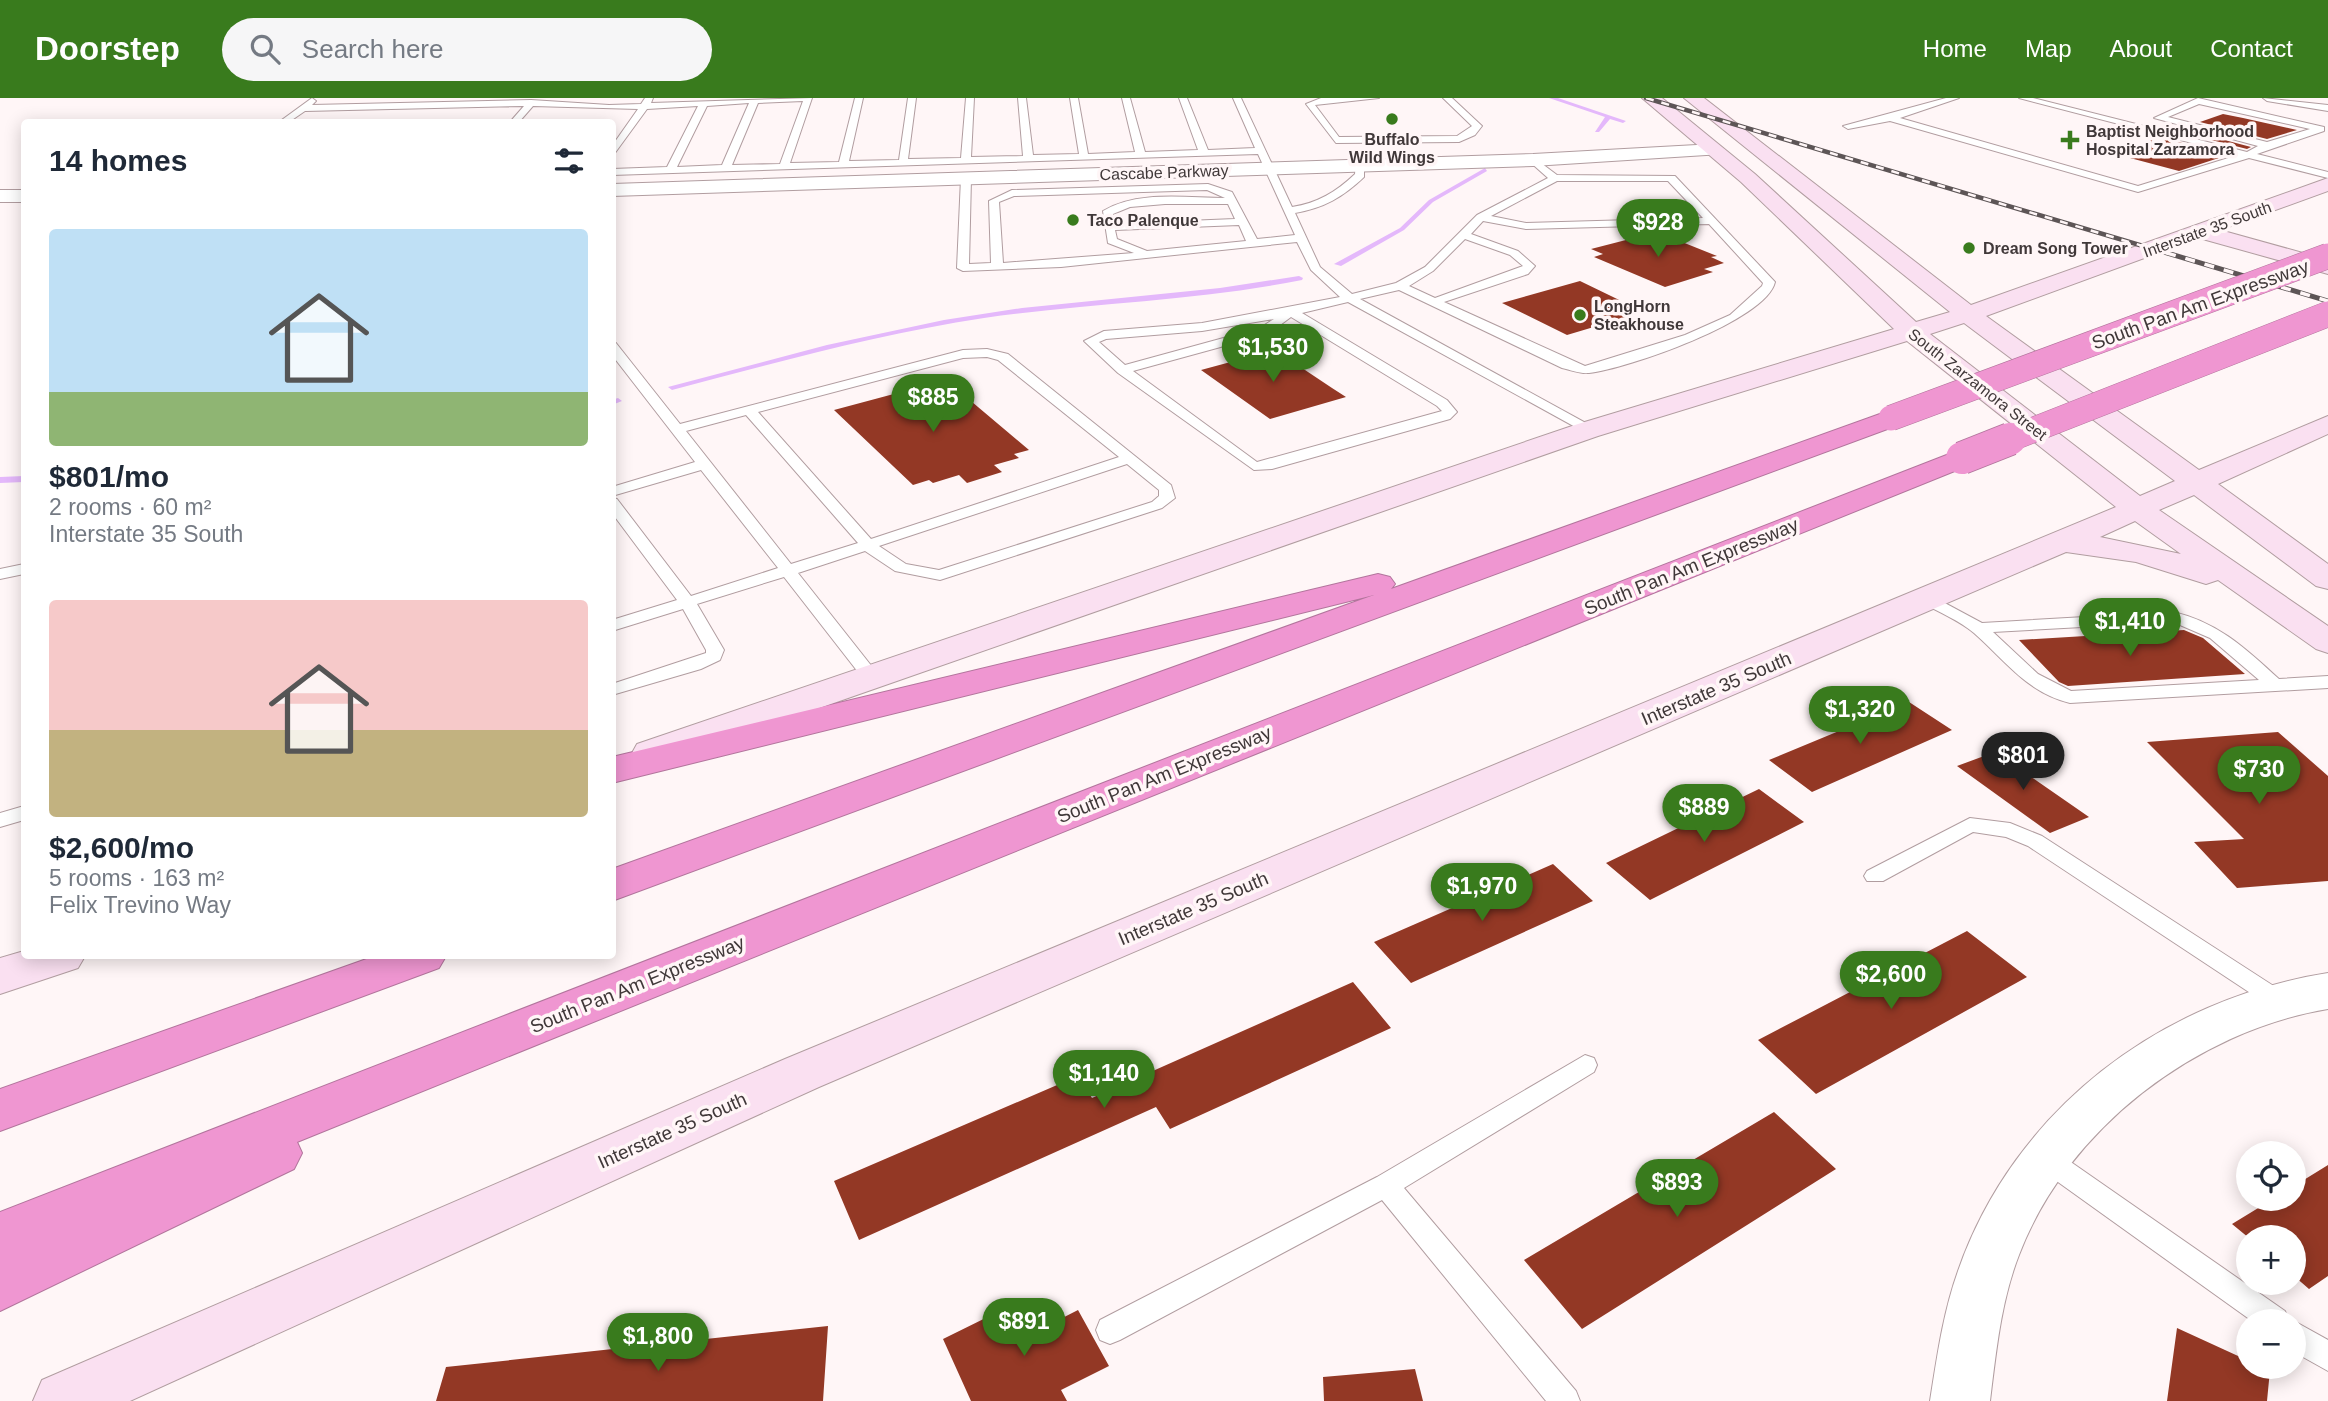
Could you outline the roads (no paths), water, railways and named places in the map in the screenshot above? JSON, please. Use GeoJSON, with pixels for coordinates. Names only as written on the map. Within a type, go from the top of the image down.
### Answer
{"type":"FeatureCollection","features":[{"type":"Feature","properties":{"kind":"highway","name":"South Pan Am Expressway"},"geometry":{"type":"LineString","coordinates":[[616,885],[2328,256]]}},
{"type":"Feature","properties":{"kind":"highway","name":"South Pan Am Expressway"},"geometry":{"type":"LineString","coordinates":[[0,1237],[2328,314]]}},
{"type":"Feature","properties":{"kind":"highway"},"geometry":{"type":"LineString","coordinates":[[616,768],[1534,548]]}},
{"type":"Feature","properties":{"kind":"highway"},"geometry":{"type":"LineString","coordinates":[[0,1110],[414,959]]}},
{"type":"Feature","properties":{"kind":"highway"},"geometry":{"type":"LineString","coordinates":[[0,1285],[573,1010]]}},
{"type":"Feature","properties":{"kind":"main road","name":"South Zarzamora Street"},"geometry":{"type":"LineString","coordinates":[[1651,98],[1715,150],[1911,331],[2136,508],[2328,642]]}},
{"type":"Feature","properties":{"kind":"main road"},"geometry":{"type":"LineString","coordinates":[[1697,99],[1968,314],[2328,579]]}},
{"type":"Feature","properties":{"kind":"main road","name":"Interstate 35 South"},"geometry":{"type":"LineString","coordinates":[[616,768],[1588,430],[1968,314],[2202,232],[2327,183]]}},
{"type":"Feature","properties":{"kind":"main road"},"geometry":{"type":"LineString","coordinates":[[2202,232],[2328,267]]}},
{"type":"Feature","properties":{"kind":"main road"},"geometry":{"type":"LineString","coordinates":[[1915,273],[1975,285],[2057,282]]}},
{"type":"Feature","properties":{"kind":"main road","name":"Interstate 35 South"},"geometry":{"type":"LineString","coordinates":[[63,1401],[114,1388],[802,1073],[1928,599],[2328,424]]}},
{"type":"Feature","properties":{"kind":"main road"},"geometry":{"type":"LineString","coordinates":[[2062,542],[2115,547],[2178,562],[2262,598]]}},
{"type":"Feature","properties":{"kind":"main road"},"geometry":{"type":"LineString","coordinates":[[0,976],[53,959]]}},
{"type":"Feature","properties":{"kind":"street","name":"Cascabe Parkway"},"geometry":{"type":"LineString","coordinates":[[616,190],[966,169],[1263,160],[1359,165],[1533,160],[1715,150]]}},
{"type":"Feature","properties":{"kind":"street"},"geometry":{"type":"LineString","coordinates":[[0,196],[21,195]]}},
{"type":"Feature","properties":{"kind":"street"},"geometry":{"type":"LineString","coordinates":[[1960,1401],[1970,1332],[1991,1256],[2022,1192],[2059,1137],[2105,1092],[2156,1056],[2224,1021],[2305,997]]}},
{"type":"Feature","properties":{"kind":"lane"},"geometry":{"type":"LineString","coordinates":[[288,119],[315,98]]}},
{"type":"Feature","properties":{"kind":"lane"},"geometry":{"type":"LineString","coordinates":[[303,108],[531,103],[584,110],[647,102],[754,102],[806,98],[785,167]]}},
{"type":"Feature","properties":{"kind":"lane"},"geometry":{"type":"LineString","coordinates":[[843,165],[859,98]]}},
{"type":"Feature","properties":{"kind":"lane"},"geometry":{"type":"LineString","coordinates":[[902,163],[912,98]]}},
{"type":"Feature","properties":{"kind":"lane"},"geometry":{"type":"LineString","coordinates":[[970,98],[963,268],[1061,264],[1300,238]]}},
{"type":"Feature","properties":{"kind":"lane"},"geometry":{"type":"LineString","coordinates":[[1022,98],[1028,159]]}},
{"type":"Feature","properties":{"kind":"lane"},"geometry":{"type":"LineString","coordinates":[[1074,98],[1084,157]]}},
{"type":"Feature","properties":{"kind":"lane"},"geometry":{"type":"LineString","coordinates":[[1126,98],[1141,155]]}},
{"type":"Feature","properties":{"kind":"lane"},"geometry":{"type":"LineString","coordinates":[[1183,98],[1204,153]]}},
{"type":"Feature","properties":{"kind":"lane"},"geometry":{"type":"LineString","coordinates":[[1237,98],[1300,238],[1315,268],[1329,284],[1351,299],[1588,430]]}},
{"type":"Feature","properties":{"kind":"lane"},"geometry":{"type":"LineString","coordinates":[[1375,98],[1324,100],[1310,104],[1336,140],[1460,139],[1477,126],[1447,98]]}},
{"type":"Feature","properties":{"kind":"lane"},"geometry":{"type":"LineString","coordinates":[[1848,126],[1890,118],[1955,98]]}},
{"type":"Feature","properties":{"kind":"lane"},"geometry":{"type":"LineString","coordinates":[[2023,98],[2249,155],[2327,183]]}},
{"type":"Feature","properties":{"kind":"lane"},"geometry":{"type":"LineString","coordinates":[[2267,98],[2328,108]]}},
{"type":"Feature","properties":{"kind":"lane"},"geometry":{"type":"LineString","coordinates":[[1890,118],[2138,189],[2249,155],[2267,145],[2321,129],[2199,100],[2159,118],[2267,145]]}},
{"type":"Feature","properties":{"kind":"lane"},"geometry":{"type":"LineString","coordinates":[[616,148],[647,102]]}},
{"type":"Feature","properties":{"kind":"lane"},"geometry":{"type":"LineString","coordinates":[[725,169],[754,102]]}},
{"type":"Feature","properties":{"kind":"lane"},"geometry":{"type":"LineString","coordinates":[[518,119],[531,103]]}},
{"type":"Feature","properties":{"kind":"lane"},"geometry":{"type":"LineString","coordinates":[[670,170],[704,103]]}},
{"type":"Feature","properties":{"kind":"lane"},"geometry":{"type":"LineString","coordinates":[[462,114],[470,105]]}},
{"type":"Feature","properties":{"kind":"lane"},"geometry":{"type":"LineString","coordinates":[[406,114],[415,106]]}},
{"type":"Feature","properties":{"kind":"lane"},"geometry":{"type":"LineString","coordinates":[[1460,139],[1458,142],[1474,162]]}},
{"type":"Feature","properties":{"kind":"lane"},"geometry":{"type":"LineString","coordinates":[[616,172],[902,163],[966,169],[1028,159],[1204,153],[1263,160]]}},
{"type":"Feature","properties":{"kind":"lane"},"geometry":{"type":"LineString","coordinates":[[1533,160],[1555,178]]}},
{"type":"Feature","properties":{"kind":"lane"},"geometry":{"type":"LineString","coordinates":[[1287,211],[1316,207],[1338,197],[1360,175],[1359,165]]}},
{"type":"Feature","properties":{"kind":"lane"},"geometry":{"type":"LineString","coordinates":[[1291,312],[1442,403],[1450,412],[1280,462],[1254,466],[1123,370],[1090,341],[1104,335],[1202,327],[1291,312],[1400,286],[1429,268],[1481,216],[1555,178],[1671,178],[1769,282],[1768,287],[1734,318],[1689,338],[1585,370],[1567,365],[1400,286]]}},
{"type":"Feature","properties":{"kind":"lane"},"geometry":{"type":"LineString","coordinates":[[998,266],[994,201],[1012,193],[1208,187],[1228,194],[1253,243]]}},
{"type":"Feature","properties":{"kind":"lane"},"geometry":{"type":"LineString","coordinates":[[1149,254],[1112,241],[1107,213],[1112,207],[1129,204],[1231,201]]}},
{"type":"Feature","properties":{"kind":"lane"},"geometry":{"type":"LineString","coordinates":[[1481,216],[1526,226],[1713,221]]}},
{"type":"Feature","properties":{"kind":"lane"},"geometry":{"type":"LineString","coordinates":[[1110,227],[1241,222]]}},
{"type":"Feature","properties":{"kind":"lane"},"geometry":{"type":"LineString","coordinates":[[1434,302],[1524,272],[1529,266],[1514,253],[1464,235]]}},
{"type":"Feature","properties":{"kind":"lane"},"geometry":{"type":"LineString","coordinates":[[1123,370],[1264,331],[1291,312]]}},
{"type":"Feature","properties":{"kind":"lane"},"geometry":{"type":"LineString","coordinates":[[616,351],[871,677]]}},
{"type":"Feature","properties":{"kind":"lane"},"geometry":{"type":"LineString","coordinates":[[678,429],[750,410],[964,354],[987,353],[1003,357],[1166,488],[1167,498],[1157,505],[940,575],[911,573],[893,567],[868,545],[750,410]]}},
{"type":"Feature","properties":{"kind":"lane"},"geometry":{"type":"LineString","coordinates":[[616,625],[789,572],[1129,459]]}},
{"type":"Feature","properties":{"kind":"lane"},"geometry":{"type":"LineString","coordinates":[[616,491],[704,464]]}},
{"type":"Feature","properties":{"kind":"lane"},"geometry":{"type":"LineString","coordinates":[[616,507],[688,603],[715,650],[714,656],[695,665],[616,689]]}},
{"type":"Feature","properties":{"kind":"lane"},"geometry":{"type":"LineString","coordinates":[[0,574],[21,570]]}},
{"type":"Feature","properties":{"kind":"lane"},"geometry":{"type":"LineString","coordinates":[[1928,599],[1979,628],[2033,681],[2051,693],[2070,697],[2328,682]]}},
{"type":"Feature","properties":{"kind":"lane"},"geometry":{"type":"LineString","coordinates":[[1979,628],[2173,617],[2188,619],[2217,634],[2277,687]]}},
{"type":"Feature","properties":{"kind":"lane"},"geometry":{"type":"LineString","coordinates":[[0,820],[21,814]]}},
{"type":"Feature","properties":{"kind":"lane"},"geometry":{"type":"LineString","coordinates":[[1875,876],[1970,825],[2010,830],[2035,841],[2305,997]]}},
{"type":"Feature","properties":{"kind":"lane"},"geometry":{"type":"LineString","coordinates":[[1110,1330],[1386,1185],[1585,1065]]}},
{"type":"Feature","properties":{"kind":"lane"},"geometry":{"type":"LineString","coordinates":[[2045,1158],[2258,1309]]}},
{"type":"Feature","properties":{"kind":"lane"},"geometry":{"type":"LineString","coordinates":[[1386,1185],[1565,1401]]}},
{"type":"Feature","properties":{"kind":"lane"},"geometry":{"type":"LineString","coordinates":[[2306,1343],[2328,1357]]}},
{"type":"Feature","properties":{"kind":"waterway"},"geometry":{"type":"LineString","coordinates":[[1552,98],[1609,116]]}},
{"type":"Feature","properties":{"kind":"waterway"},"geometry":{"type":"LineString","coordinates":[[1597,131],[1609,116]]}},
{"type":"Feature","properties":{"kind":"waterway"},"geometry":{"type":"LineString","coordinates":[[1609,116],[1623,121]]}},
{"type":"Feature","properties":{"kind":"waterway"},"geometry":{"type":"LineString","coordinates":[[1338,264],[1402,229],[1431,201],[1485,170]]}},
{"type":"Feature","properties":{"kind":"waterway"},"geometry":{"type":"LineString","coordinates":[[672,387],[827,347],[944,322],[1220,290],[1299,278]]}},
{"type":"Feature","properties":{"kind":"waterway"},"geometry":{"type":"LineString","coordinates":[[0,480],[21,479]]}},
{"type":"Feature","properties":{"kind":"railway"},"geometry":{"type":"LineString","coordinates":[[1646,98],[2153,249]]}},
{"type":"Feature","properties":{"kind":"railway"},"geometry":{"type":"LineString","coordinates":[[2147,247],[2328,301]]}},
{"type":"Feature","properties":{"kind":"place","name":"Buffalo Wild Wings"},"geometry":{"type":"Point","coordinates":[1392,119]}},
{"type":"Feature","properties":{"kind":"place","name":"Baptist Neighborhood Hospital Zarzamora"},"geometry":{"type":"Point","coordinates":[2070,140]}},
{"type":"Feature","properties":{"kind":"place","name":"Taco Palenque"},"geometry":{"type":"Point","coordinates":[1073,220]}},
{"type":"Feature","properties":{"kind":"place","name":"Dream Song Tower"},"geometry":{"type":"Point","coordinates":[1969,248]}},
{"type":"Feature","properties":{"kind":"place","name":"LongHorn Steakhouse"},"geometry":{"type":"Point","coordinates":[1580,315]}}]}
